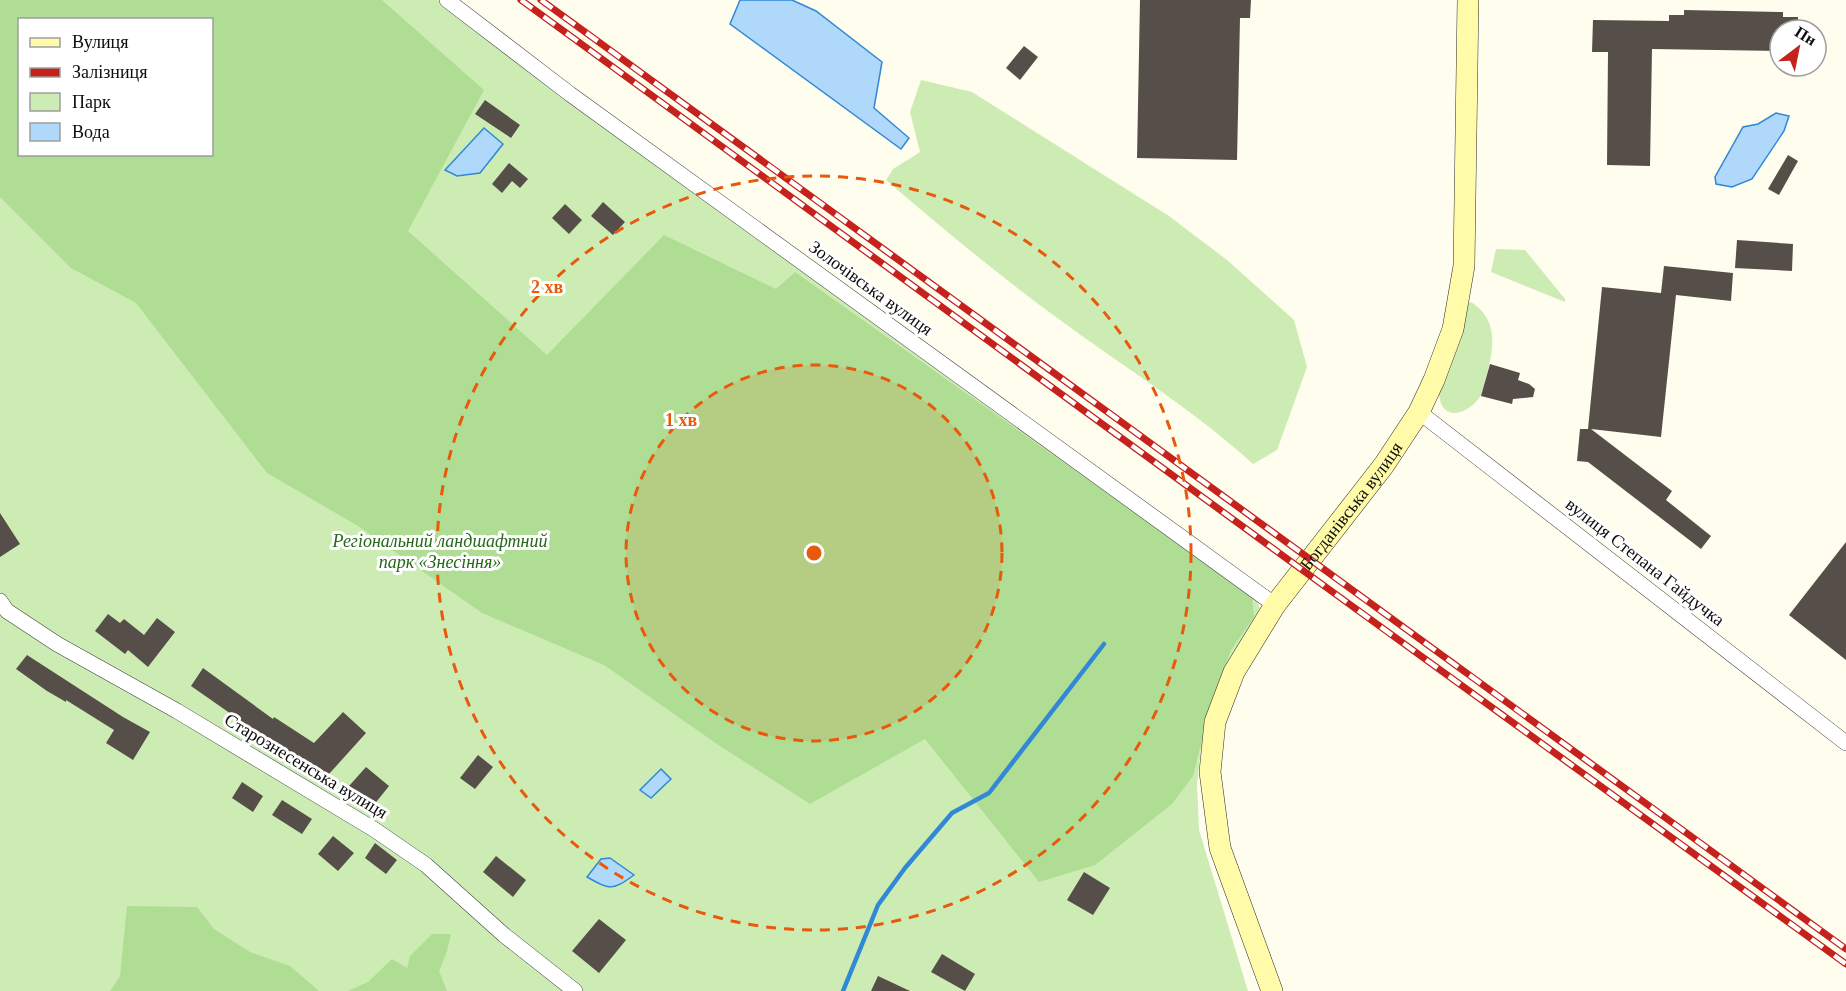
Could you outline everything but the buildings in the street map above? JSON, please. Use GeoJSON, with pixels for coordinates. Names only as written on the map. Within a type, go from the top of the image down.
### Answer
{"type":"FeatureCollection","features":[{"type":"Feature","properties":{"kind":"main road","name":"Богданівська вулиця"},"geometry":{"type":"LineString","coordinates":[[1272,991],[1220,848],[1210,772],[1215,722],[1234,672],[1275,605],[1377,474],[1419,412],[1453,329],[1464,266],[1468,0]]}},
{"type":"Feature","properties":{"kind":"street","name":"Золочівська вулиця"},"geometry":{"type":"LineString","coordinates":[[447,0],[590,108],[1275,605]]}},
{"type":"Feature","properties":{"kind":"street","name":"вулиця Степана Гайдучка"},"geometry":{"type":"LineString","coordinates":[[1419,412],[1846,743]]}},
{"type":"Feature","properties":{"kind":"street","name":"Старознесенська вулиця"},"geometry":{"type":"LineString","coordinates":[[0,601],[7,611],[57,644],[177,711],[375,830],[426,866],[504,935],[575,991]]}},
{"type":"Feature","properties":{"kind":"green space","name":"Регіональний ландшафтний парк «Знесіння»"},"geometry":{"type":"Polygon","coordinates":[[[0,0],[438,0],[599,124],[720,212],[1255,593],[1260,609],[1234,652],[1218,690],[1201,749],[1197,784],[1199,830],[1248,991],[0,991],[0,0]]]}},
{"type":"Feature","properties":{"kind":"green space"},"geometry":{"type":"Polygon","coordinates":[[[0,0],[382,0],[484,90],[408,231],[547,355],[664,235],[776,289],[795,272],[1252,596],[1254,617],[1231,650],[1212,700],[1193,776],[1172,804],[1095,865],[1039,882],[925,739],[810,804],[717,744],[604,665],[482,613],[358,526],[267,473],[136,303],[71,268],[0,197],[0,0]]]}},
{"type":"Feature","properties":{"kind":"green space"},"geometry":{"type":"Polygon","coordinates":[[[921,80],[972,92],[1169,216],[1227,260],[1294,320],[1307,367],[1277,450],[1253,464],[1182,406],[1012,284],[886,180],[893,169],[920,152],[910,112],[921,80]]]}},
{"type":"Feature","properties":{"kind":"green space"},"geometry":{"type":"Polygon","coordinates":[[[1496,249],[1525,250],[1565,299],[1565,302],[1491,272],[1496,249]]]}},
{"type":"Feature","properties":{"kind":"green space"},"geometry":{"type":"Polygon","coordinates":[[[1471,302],[1480,309],[1490,326],[1491,356],[1484,388],[1477,401],[1465,410],[1451,413],[1441,404],[1439,395],[1465,305],[1471,302]]]}},
{"type":"Feature","properties":{"kind":"green space"},"geometry":{"type":"Polygon","coordinates":[[[127,906],[197,907],[214,929],[250,952],[290,966],[319,991],[110,991],[120,976],[127,906]]]}},
{"type":"Feature","properties":{"kind":"green space"},"geometry":{"type":"Polygon","coordinates":[[[432,934],[451,934],[439,971],[447,991],[348,991],[368,982],[392,959],[407,968],[410,956],[432,934]]]}},
{"type":"Feature","properties":{"kind":"water"},"geometry":{"type":"Polygon","coordinates":[[[740,0],[792,0],[816,11],[882,62],[874,108],[909,138],[901,149],[730,24],[740,0]]]}},
{"type":"Feature","properties":{"kind":"water"},"geometry":{"type":"Polygon","coordinates":[[[1776,113],[1789,116],[1784,131],[1752,179],[1732,187],[1716,184],[1715,177],[1743,127],[1758,124],[1776,113]]]}},
{"type":"Feature","properties":{"kind":"water"},"geometry":{"type":"Polygon","coordinates":[[[484,128],[503,144],[480,173],[457,176],[445,170],[484,128]]]}},
{"type":"Feature","properties":{"kind":"water"},"geometry":{"type":"Polygon","coordinates":[[[661,769],[671,779],[651,798],[640,790],[661,769]]]}},
{"type":"Feature","properties":{"kind":"water"},"geometry":{"type":"Polygon","coordinates":[[[610,858],[634,875],[621,884],[611,887],[587,877],[601,859],[610,858]]]}},
{"type":"Feature","properties":{"kind":"waterway"},"geometry":{"type":"LineString","coordinates":[[843,991],[878,905],[905,868],[952,813],[989,793],[1104,644]]}},
{"type":"Feature","properties":{"kind":"railway"},"geometry":{"type":"LineString","coordinates":[[521,0],[1846,964]]}},
{"type":"Feature","properties":{"kind":"railway"},"geometry":{"type":"LineString","coordinates":[[541,0],[1846,949]]}}]}
